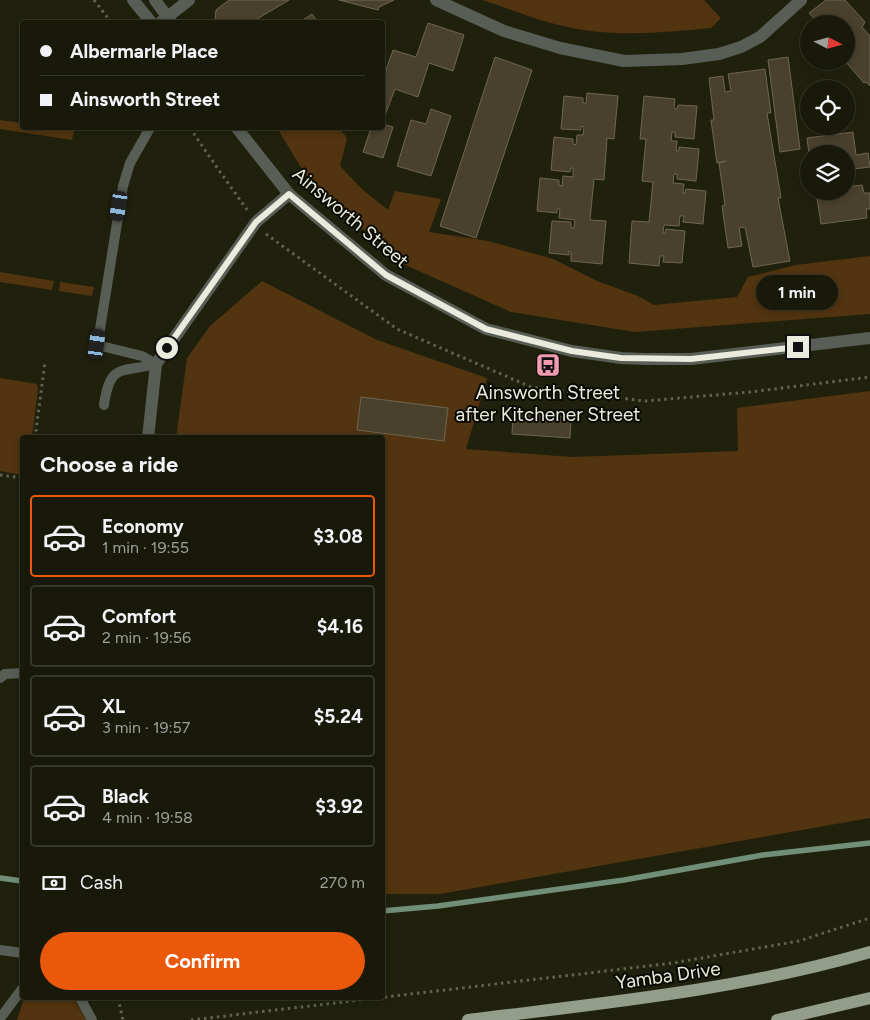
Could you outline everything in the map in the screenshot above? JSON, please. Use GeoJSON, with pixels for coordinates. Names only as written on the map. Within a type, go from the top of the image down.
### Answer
{"type":"FeatureCollection","features":[{"type":"Feature","properties":{"kind":"main road","name":"Yamba Drive"},"geometry":{"type":"LineString","coordinates":[[468,1020],[715,988],[821,966],[870,952]]}},
{"type":"Feature","properties":{"kind":"main road"},"geometry":{"type":"LineString","coordinates":[[777,1020],[870,998]]}},
{"type":"Feature","properties":{"kind":"street"},"geometry":{"type":"LineString","coordinates":[[149,20],[136,4],[150,0]]}},
{"type":"Feature","properties":{"kind":"street"},"geometry":{"type":"LineString","coordinates":[[155,0],[166,20]]}},
{"type":"Feature","properties":{"kind":"street"},"geometry":{"type":"LineString","coordinates":[[168,20],[188,0]]}},
{"type":"Feature","properties":{"kind":"street"},"geometry":{"type":"LineString","coordinates":[[436,0],[504,31],[560,48],[624,61],[682,59],[719,54],[742,47],[760,37],[801,0]]}},
{"type":"Feature","properties":{"kind":"street","name":"Ainsworth Street"},"geometry":{"type":"LineString","coordinates":[[239,130],[289,194],[386,275],[486,329],[572,351],[621,358],[691,359],[870,338]]}},
{"type":"Feature","properties":{"kind":"street"},"geometry":{"type":"LineString","coordinates":[[148,435],[156,364],[256,222],[289,194]]}},
{"type":"Feature","properties":{"kind":"lane"},"geometry":{"type":"LineString","coordinates":[[149,130],[130,163],[123,186],[96,349],[142,356],[156,364]]}},
{"type":"Feature","properties":{"kind":"lane"},"geometry":{"type":"LineString","coordinates":[[104,405],[108,386],[116,373],[156,364]]}},
{"type":"Feature","properties":{"kind":"lane"},"geometry":{"type":"LineString","coordinates":[[0,678],[5,674],[20,673]]}},
{"type":"Feature","properties":{"kind":"lane"},"geometry":{"type":"LineString","coordinates":[[0,950],[20,953]]}},
{"type":"Feature","properties":{"kind":"lane"},"geometry":{"type":"LineString","coordinates":[[1,1018],[20,992]]}},
{"type":"Feature","properties":{"kind":"lane"},"geometry":{"type":"LineString","coordinates":[[81,1000],[92,1020]]}},
{"type":"Feature","properties":{"kind":"lane"},"geometry":{"type":"LineString","coordinates":[[0,1005],[1,1018]]}},
{"type":"Feature","properties":{"kind":"path"},"geometry":{"type":"LineString","coordinates":[[94,0],[110,20]]}},
{"type":"Feature","properties":{"kind":"path"},"geometry":{"type":"LineString","coordinates":[[191,130],[265,233]]}},
{"type":"Feature","properties":{"kind":"path"},"geometry":{"type":"LineString","coordinates":[[35,435],[45,362]]}},
{"type":"Feature","properties":{"kind":"path"},"geometry":{"type":"LineString","coordinates":[[0,475],[20,478]]}},
{"type":"Feature","properties":{"kind":"path"},"geometry":{"type":"LineString","coordinates":[[385,998],[673,963],[799,941],[870,918]]}},
{"type":"Feature","properties":{"kind":"path"},"geometry":{"type":"LineString","coordinates":[[118,1000],[123,1020]]}},
{"type":"Feature","properties":{"kind":"path"},"geometry":{"type":"LineString","coordinates":[[191,1020],[215,1019],[370,1000]]}},
{"type":"Feature","properties":{"kind":"shaded area"},"geometry":{"type":"Polygon","coordinates":[[[483,0],[704,0],[721,18],[711,28],[654,33],[597,32],[549,23],[483,0]]]}},
{"type":"Feature","properties":{"kind":"shaded area"},"geometry":{"type":"Polygon","coordinates":[[[0,120],[20,123],[20,130],[74,131],[72,140],[0,129],[0,120]]]}},
{"type":"Feature","properties":{"kind":"shaded area"},"geometry":{"type":"Polygon","coordinates":[[[278,130],[341,130],[347,138],[340,166],[362,189],[388,210],[395,191],[441,199],[429,232],[488,241],[553,259],[597,281],[638,296],[654,305],[737,297],[748,277],[796,265],[870,256],[870,314],[635,332],[511,312],[401,263],[310,182],[278,130]]]}},
{"type":"Feature","properties":{"kind":"shaded area"},"geometry":{"type":"Polygon","coordinates":[[[0,272],[54,281],[52,290],[0,282],[0,272]]]}},
{"type":"Feature","properties":{"kind":"shaded area"},"geometry":{"type":"Polygon","coordinates":[[[262,281],[377,340],[487,378],[466,449],[572,457],[738,451],[737,408],[870,391],[870,818],[440,894],[385,894],[385,435],[176,435],[187,358],[210,326],[262,281]]]}},
{"type":"Feature","properties":{"kind":"shaded area"},"geometry":{"type":"Polygon","coordinates":[[[60,282],[94,287],[92,296],[59,291],[60,282]]]}},
{"type":"Feature","properties":{"kind":"shaded area"},"geometry":{"type":"Polygon","coordinates":[[[0,378],[37,384],[32,435],[20,435],[20,475],[0,471],[0,378]]]}},
{"type":"Feature","properties":{"kind":"shaded area"},"geometry":{"type":"Polygon","coordinates":[[[23,1000],[74,1000],[86,1020],[17,1020],[23,1000]]]}},
{"type":"Feature","properties":{"kind":"building"},"geometry":{"type":"Polygon","coordinates":[[[229,0],[289,0],[258,20],[215,20],[216,10],[229,0]]]}},
{"type":"Feature","properties":{"kind":"building"},"geometry":{"type":"Polygon","coordinates":[[[339,0],[394,0],[379,7],[378,10],[339,0]]]}},
{"type":"Feature","properties":{"kind":"building"},"geometry":{"type":"Polygon","coordinates":[[[826,0],[845,0],[865,22],[862,27],[870,36],[870,86],[866,82],[864,83],[853,70],[855,70],[855,15],[811,15],[809,13],[826,0]]]}},
{"type":"Feature","properties":{"kind":"building"},"geometry":{"type":"Polygon","coordinates":[[[312,14],[316,20],[303,20],[312,14]]]}},
{"type":"Feature","properties":{"kind":"building"},"geometry":{"type":"Polygon","coordinates":[[[428,23],[464,35],[453,71],[429,63],[418,97],[395,89],[385,115],[385,73],[393,50],[416,57],[428,23]]]}},
{"type":"Feature","properties":{"kind":"building"},"geometry":{"type":"Polygon","coordinates":[[[495,57],[532,70],[476,238],[440,226],[495,57]]]}},
{"type":"Feature","properties":{"kind":"building"},"geometry":{"type":"Polygon","coordinates":[[[788,57],[800,149],[780,152],[768,60],[788,57]]]}},
{"type":"Feature","properties":{"kind":"building"},"geometry":{"type":"Polygon","coordinates":[[[765,69],[771,113],[767,113],[781,198],[778,198],[790,261],[753,267],[745,227],[739,228],[742,246],[728,248],[722,206],[725,205],[719,163],[726,161],[717,163],[711,120],[714,120],[709,78],[723,76],[725,92],[731,91],[728,74],[765,69]]]}},
{"type":"Feature","properties":{"kind":"building"},"geometry":{"type":"Polygon","coordinates":[[[587,93],[618,96],[614,139],[607,138],[604,180],[594,179],[590,220],[606,221],[602,264],[571,261],[571,252],[569,251],[569,255],[549,253],[552,221],[571,222],[571,228],[574,228],[575,220],[559,218],[560,209],[557,209],[557,213],[537,211],[540,178],[559,180],[559,185],[562,186],[563,176],[573,177],[573,168],[571,168],[570,172],[551,170],[554,137],[573,139],[573,144],[576,145],[577,135],[583,135],[584,127],[581,126],[581,130],[561,129],[564,96],[583,98],[583,103],[586,103],[587,93]]]}},
{"type":"Feature","properties":{"kind":"building"},"geometry":{"type":"Polygon","coordinates":[[[644,96],[675,99],[674,108],[677,109],[678,105],[697,106],[694,139],[675,137],[675,132],[672,132],[671,141],[677,141],[676,151],[679,151],[679,147],[699,149],[696,181],[677,179],[677,174],[674,174],[673,183],[684,184],[683,193],[685,193],[686,189],[706,191],[703,224],[683,222],[684,216],[680,216],[679,226],[664,225],[663,233],[665,233],[666,229],[685,231],[682,263],[663,262],[664,256],[660,256],[659,266],[629,263],[632,221],[649,222],[653,182],[642,181],[646,139],[640,139],[644,96]]]}},
{"type":"Feature","properties":{"kind":"building"},"geometry":{"type":"Polygon","coordinates":[[[431,109],[451,116],[431,176],[397,166],[411,120],[426,124],[431,109]]]}},
{"type":"Feature","properties":{"kind":"building"},"geometry":{"type":"Polygon","coordinates":[[[385,125],[393,127],[383,158],[363,152],[370,130],[385,130],[385,125]]]}},
{"type":"Feature","properties":{"kind":"building"},"geometry":{"type":"Polygon","coordinates":[[[830,135],[853,135],[855,145],[808,145],[807,138],[830,135]]]}},
{"type":"Feature","properties":{"kind":"building"},"geometry":{"type":"Polygon","coordinates":[[[855,147],[856,155],[868,153],[870,167],[855,169],[855,147]]]}},
{"type":"Feature","properties":{"kind":"building"},"geometry":{"type":"Polygon","coordinates":[[[862,185],[864,193],[870,193],[870,209],[866,209],[867,218],[821,224],[817,200],[855,200],[855,186],[862,185]]]}},
{"type":"Feature","properties":{"kind":"building"},"geometry":{"type":"Polygon","coordinates":[[[361,397],[448,408],[444,441],[357,430],[361,397]]]}},
{"type":"Feature","properties":{"kind":"building"},"geometry":{"type":"Polygon","coordinates":[[[513,413],[571,417],[570,438],[512,434],[513,413]]]}},
{"type":"Feature","properties":{"kind":"waterway"},"geometry":{"type":"LineString","coordinates":[[385,911],[438,906],[624,880],[763,855],[870,843]]}},
{"type":"Feature","properties":{"kind":"waterway"},"geometry":{"type":"LineString","coordinates":[[0,878],[20,881]]}},
{"type":"Feature","properties":{"kind":"place","name":"Ainsworth Street after Kitchener Street"},"geometry":{"type":"Point","coordinates":[548,365]}},
{"type":"Feature","properties":{"kind":"route"},"geometry":{"type":"LineString","coordinates":[[167,348],[256,222],[289,194],[386,275],[486,329],[572,351],[621,358],[691,359],[798,347]]}}]}
